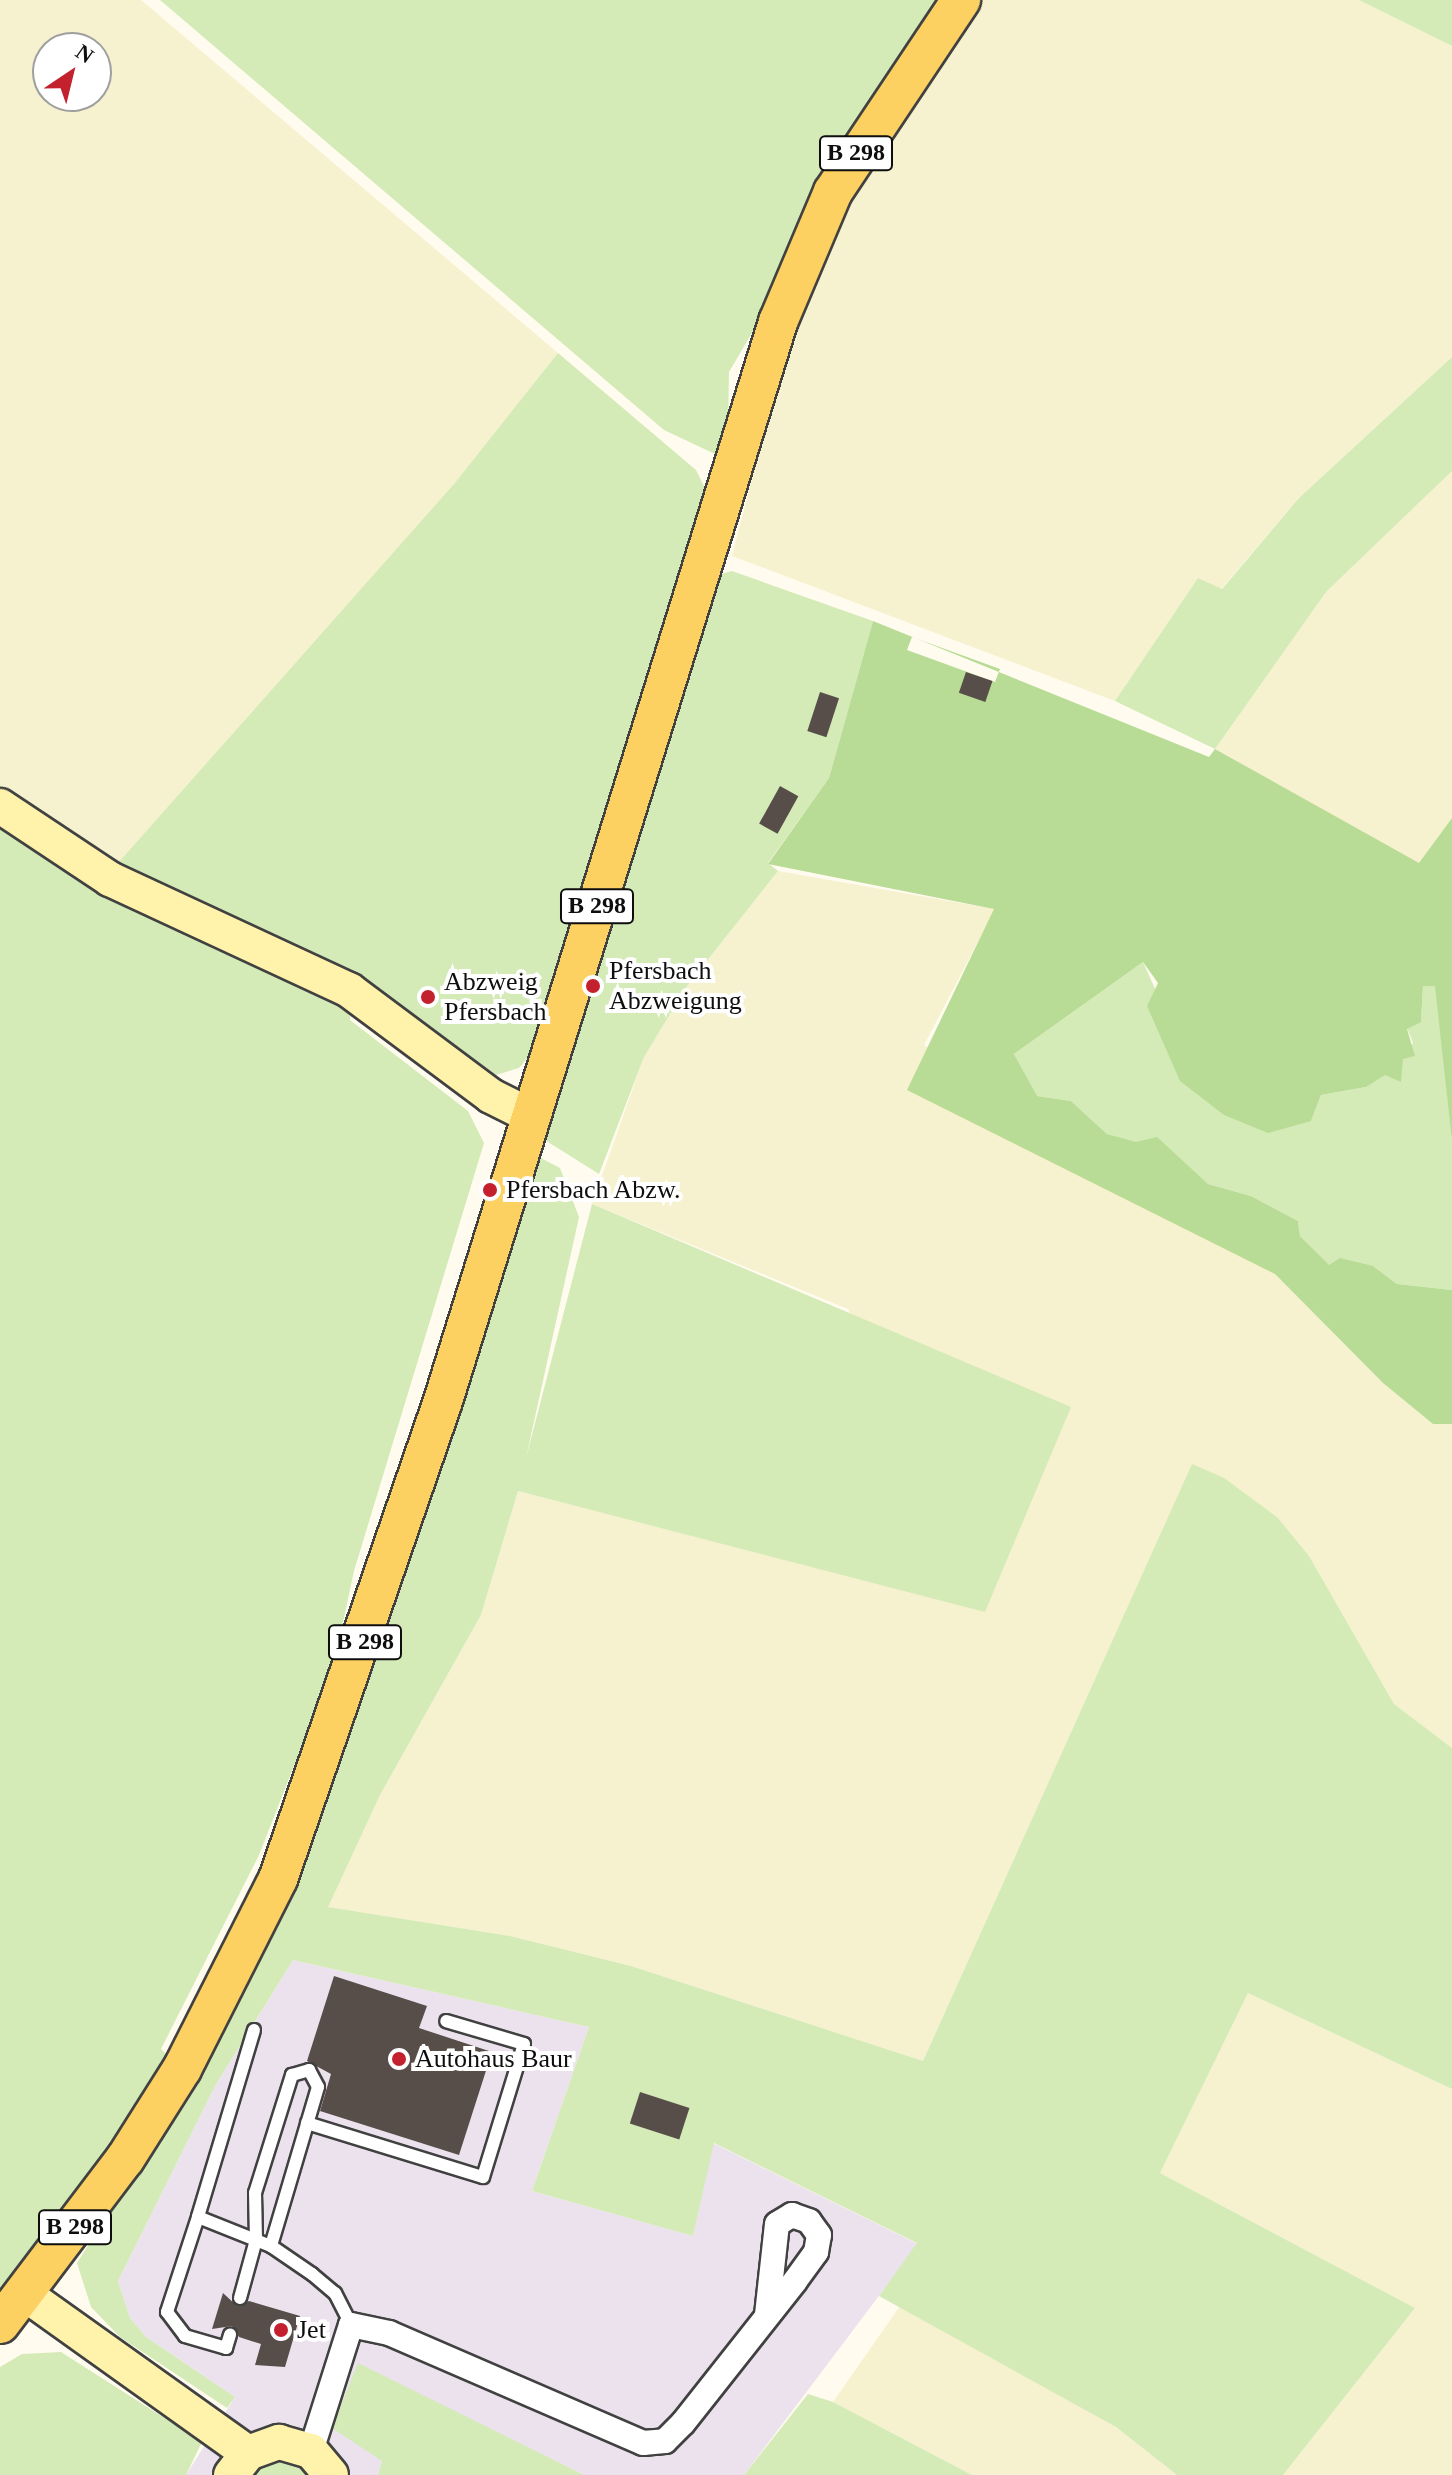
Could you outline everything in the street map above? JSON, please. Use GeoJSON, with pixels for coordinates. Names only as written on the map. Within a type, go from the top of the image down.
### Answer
{"type":"FeatureCollection","features":[{"type":"Feature","properties":{"kind":"main road","name":"B 298"},"geometry":{"type":"LineString","coordinates":[[0,2324],[25,2294],[182,2069],[278,1879],[375,1614],[808,242],[861,145],[961,0]]}},
{"type":"Feature","properties":{"kind":"main road"},"geometry":{"type":"LineString","coordinates":[[0,806],[110,879],[349,990],[491,1096],[533,1117]]}},
{"type":"Feature","properties":{"kind":"main road"},"geometry":{"type":"LineString","coordinates":[[25,2294],[239,2464],[279,2442],[321,2463]]}},
{"type":"Feature","properties":{"kind":"street"},"geometry":{"type":"LineString","coordinates":[[321,2463],[351,2325],[389,2333],[643,2443],[665,2441],[683,2423],[767,2315]]}},
{"type":"Feature","properties":{"kind":"lane"},"geometry":{"type":"LineString","coordinates":[[307,2123],[483,2177],[524,2044],[446,2021]]}},
{"type":"Feature","properties":{"kind":"lane"},"geometry":{"type":"LineString","coordinates":[[230,2335],[226,2348],[185,2336],[167,2312],[254,2030]]}},
{"type":"Feature","properties":{"kind":"lane"},"geometry":{"type":"LineString","coordinates":[[240,2298],[256,2240],[255,2193],[299,2068],[319,2081],[271,2246]]}},
{"type":"Feature","properties":{"kind":"lane"},"geometry":{"type":"LineString","coordinates":[[198,2217],[271,2246],[335,2293],[351,2325]]}},
{"type":"Feature","properties":{"kind":"shaded area"},"geometry":{"type":"Polygon","coordinates":[[[0,0],[141,0],[558,353],[456,483],[110,872],[0,806],[0,0]]]}},
{"type":"Feature","properties":{"kind":"shaded area"},"geometry":{"type":"Polygon","coordinates":[[[972,0],[1359,0],[1452,46],[1452,357],[1299,498],[1221,589],[1198,578],[1115,701],[732,556],[785,351],[819,258],[898,110],[972,0]]]}},
{"type":"Feature","properties":{"kind":"shaded area"},"geometry":{"type":"Polygon","coordinates":[[[1452,471],[1452,818],[1419,864],[1215,749],[1326,592],[1452,471]]]}},
{"type":"Feature","properties":{"kind":"shaded area"},"geometry":{"type":"Polygon","coordinates":[[[778,871],[995,909],[924,1045],[1275,1274],[1383,1383],[1433,1424],[1452,1424],[1452,1748],[1394,1704],[1309,1556],[1278,1518],[1192,1465],[923,2061],[631,1966],[510,1936],[327,1907],[380,1795],[481,1615],[518,1491],[985,1611],[848,1309],[592,1204],[644,1057],[687,986],[778,871]]]}},
{"type":"Feature","properties":{"kind":"shaded area"},"geometry":{"type":"Polygon","coordinates":[[[293,1960],[589,2027],[532,2191],[693,2236],[713,2143],[918,2244],[744,2475],[584,2475],[358,2364],[382,2461],[378,2475],[186,2475],[235,2397],[146,2337],[130,2318],[118,2281],[215,2086],[293,1960]]]}},
{"type":"Feature","properties":{"kind":"shaded area"},"geometry":{"type":"Polygon","coordinates":[[[1248,1993],[1452,2089],[1452,2475],[1283,2475],[1415,2308],[1160,2173],[1248,1993]]]}},
{"type":"Feature","properties":{"kind":"shaded area"},"geometry":{"type":"Polygon","coordinates":[[[900,2306],[1116,2427],[1177,2475],[972,2475],[833,2402],[900,2306]]]}},
{"type":"Feature","properties":{"kind":"green space"},"geometry":{"type":"Polygon","coordinates":[[[160,0],[948,0],[729,372],[728,425],[715,454],[664,430],[160,0]]]}},
{"type":"Feature","properties":{"kind":"green space"},"geometry":{"type":"Polygon","coordinates":[[[1359,0],[1452,0],[1452,46],[1359,0]]]}},
{"type":"Feature","properties":{"kind":"green space"},"geometry":{"type":"Polygon","coordinates":[[[558,353],[696,470],[707,492],[534,1050],[519,1068],[496,1075],[398,1005],[110,872],[455,483],[558,353]]]}},
{"type":"Feature","properties":{"kind":"green space"},"geometry":{"type":"Polygon","coordinates":[[[1452,357],[1452,471],[1326,592],[1215,749],[1115,701],[1198,578],[1222,589],[1299,498],[1452,357]]]}},
{"type":"Feature","properties":{"kind":"green space"},"geometry":{"type":"Polygon","coordinates":[[[732,571],[873,621],[829,778],[768,863],[778,871],[687,986],[644,1057],[599,1174],[540,1137],[714,576],[732,571]]]}},
{"type":"Feature","properties":{"kind":"green space"},"geometry":{"type":"Polygon","coordinates":[[[873,621],[917,639],[912,637],[907,650],[995,682],[999,672],[1209,757],[1215,749],[1419,863],[1452,818],[1452,1142],[1435,986],[1423,986],[1421,1022],[1407,1029],[1415,1056],[1403,1059],[1401,1082],[1385,1075],[1366,1087],[1321,1095],[1311,1121],[1268,1133],[1224,1115],[1180,1081],[1147,1006],[1158,983],[1143,962],[1014,1054],[1037,1096],[1071,1101],[1107,1134],[1136,1142],[1157,1137],[1208,1184],[1251,1196],[1298,1221],[1300,1236],[1329,1265],[1340,1258],[1373,1266],[1397,1284],[1452,1290],[1452,1424],[1433,1424],[1383,1383],[1275,1274],[907,1090],[994,909],[768,864],[829,778],[873,621]]]}},
{"type":"Feature","properties":{"kind":"green space"},"geometry":{"type":"Polygon","coordinates":[[[0,820],[352,1006],[350,1020],[468,1111],[484,1143],[354,1571],[334,1664],[259,1855],[161,2049],[168,2056],[106,2162],[0,2294],[0,820]]]}},
{"type":"Feature","properties":{"kind":"green space"},"geometry":{"type":"Polygon","coordinates":[[[1143,962],[1156,991],[1311,1121],[1321,1095],[1366,1087],[1403,1059],[1413,1043],[1407,1028],[1421,1021],[1423,986],[1436,986],[1452,1142],[1452,1290],[1397,1284],[1373,1266],[1329,1266],[1300,1236],[1298,1221],[1251,1196],[1208,1184],[1165,1153],[1107,1134],[1071,1101],[1036,1096],[1014,1054],[1143,962]]]}},
{"type":"Feature","properties":{"kind":"green space"},"geometry":{"type":"Polygon","coordinates":[[[535,1155],[560,1168],[579,1217],[526,1458],[592,1204],[1071,1407],[985,1612],[518,1491],[481,1615],[380,1795],[328,1907],[510,1936],[631,1966],[923,2061],[1192,1464],[1224,1478],[1278,1518],[1309,1556],[1394,1704],[1452,1748],[1452,2089],[1248,1993],[1160,2173],[1415,2308],[1283,2475],[1177,2475],[1116,2427],[879,2296],[917,2243],[714,2143],[693,2236],[532,2191],[589,2027],[293,1960],[215,2086],[118,2281],[130,2318],[146,2337],[235,2397],[227,2408],[120,2337],[91,2307],[77,2263],[187,2089],[535,1155]]]}},
{"type":"Feature","properties":{"kind":"green space"},"geometry":{"type":"Polygon","coordinates":[[[61,2352],[202,2442],[186,2475],[0,2475],[0,2367],[22,2354],[61,2352]]]}},
{"type":"Feature","properties":{"kind":"green space"},"geometry":{"type":"Polygon","coordinates":[[[358,2363],[584,2475],[378,2475],[382,2461],[332,2428],[358,2363]]]}},
{"type":"Feature","properties":{"kind":"green space"},"geometry":{"type":"Polygon","coordinates":[[[808,2394],[833,2402],[972,2475],[744,2475],[808,2394]]]}},
{"type":"Feature","properties":{"kind":"green space"},"geometry":{"type":"Polygon","coordinates":[[[291,2454],[319,2475],[243,2475],[245,2471],[291,2454]]]}},
{"type":"Feature","properties":{"kind":"building"},"geometry":{"type":"Polygon","coordinates":[[[966,672],[992,681],[985,702],[959,693],[966,672]]]}},
{"type":"Feature","properties":{"kind":"building"},"geometry":{"type":"Polygon","coordinates":[[[820,692],[839,698],[826,737],[807,731],[820,692]]]}},
{"type":"Feature","properties":{"kind":"building"},"geometry":{"type":"Polygon","coordinates":[[[780,786],[798,796],[778,834],[759,824],[780,786]]]}},
{"type":"Feature","properties":{"kind":"building","name":"Autohaus Baur"},"geometry":{"type":"Polygon","coordinates":[[[334,1976],[427,2006],[419,2028],[492,2052],[459,2155],[320,2111],[331,2074],[307,2061],[334,1976]]]}},
{"type":"Feature","properties":{"kind":"building"},"geometry":{"type":"Polygon","coordinates":[[[640,2092],[689,2108],[679,2139],[630,2123],[640,2092]]]}},
{"type":"Feature","properties":{"kind":"building"},"geometry":{"type":"Polygon","coordinates":[[[223,2293],[237,2306],[249,2301],[300,2316],[285,2367],[255,2365],[261,2344],[239,2337],[232,2326],[212,2329],[223,2293]]]}},
{"type":"Feature","properties":{"kind":"place","name":"Pfersbach Abzweigung"},"geometry":{"type":"Point","coordinates":[593,986]}},
{"type":"Feature","properties":{"kind":"place","name":"Abzweig Pfersbach"},"geometry":{"type":"Point","coordinates":[428,997]}},
{"type":"Feature","properties":{"kind":"place","name":"Pfersbach Abzw."},"geometry":{"type":"Point","coordinates":[490,1190]}},
{"type":"Feature","properties":{"kind":"place","name":"Autohaus Baur"},"geometry":{"type":"Point","coordinates":[399,2059]}},
{"type":"Feature","properties":{"kind":"place","name":"Jet"},"geometry":{"type":"Point","coordinates":[281,2330]}}]}
